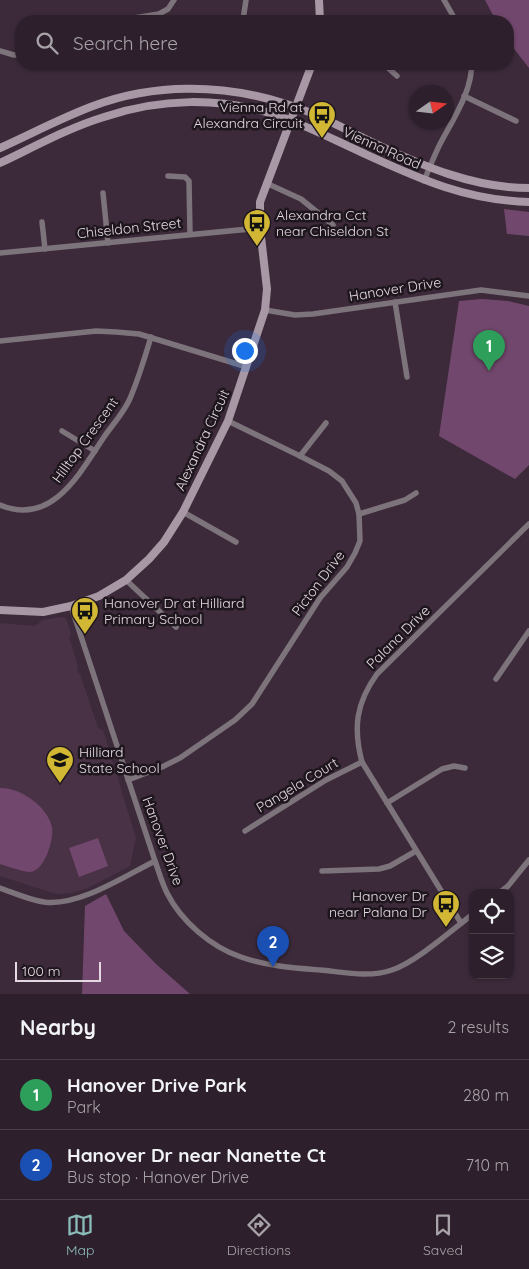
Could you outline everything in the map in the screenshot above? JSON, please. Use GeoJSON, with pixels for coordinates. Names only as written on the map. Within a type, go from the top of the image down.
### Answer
{"type":"FeatureCollection","features":[{"type":"Feature","properties":{"kind":"main road"},"geometry":{"type":"LineString","coordinates":[[319,0],[320,15]]}},
{"type":"Feature","properties":{"kind":"main road","name":"Alexandra Circuit"},"geometry":{"type":"LineString","coordinates":[[0,610],[43,612],[71,606],[99,596],[126,580],[154,554],[183,512],[228,422],[265,310],[267,289],[260,228],[260,202],[310,70]]}},
{"type":"Feature","properties":{"kind":"main road","name":"Vienna Road"},"geometry":{"type":"LineString","coordinates":[[0,148],[95,105],[161,89],[182,88],[254,95],[295,106],[430,168],[466,180],[529,188]]}},
{"type":"Feature","properties":{"kind":"main road","name":"Vienna Road"},"geometry":{"type":"LineString","coordinates":[[0,163],[102,117],[147,106],[185,102],[226,104],[290,120],[424,181],[472,195],[508,201],[529,202]]}},
{"type":"Feature","properties":{"kind":"street"},"geometry":{"type":"LineString","coordinates":[[153,15],[168,9],[174,0]]}},
{"type":"Feature","properties":{"kind":"street"},"geometry":{"type":"LineString","coordinates":[[244,15],[246,0]]}},
{"type":"Feature","properties":{"kind":"street"},"geometry":{"type":"LineString","coordinates":[[444,0],[453,15]]}},
{"type":"Feature","properties":{"kind":"street"},"geometry":{"type":"LineString","coordinates":[[0,51],[15,55]]}},
{"type":"Feature","properties":{"kind":"street"},"geometry":{"type":"LineString","coordinates":[[391,70],[397,76]]}},
{"type":"Feature","properties":{"kind":"street"},"geometry":{"type":"LineString","coordinates":[[424,181],[464,96],[469,82],[470,70]]}},
{"type":"Feature","properties":{"kind":"street"},"geometry":{"type":"LineString","coordinates":[[464,96],[516,121]]}},
{"type":"Feature","properties":{"kind":"street"},"geometry":{"type":"LineString","coordinates":[[168,176],[185,177],[188,181],[190,234]]}},
{"type":"Feature","properties":{"kind":"street"},"geometry":{"type":"LineString","coordinates":[[266,183],[301,199],[333,225]]}},
{"type":"Feature","properties":{"kind":"street"},"geometry":{"type":"LineString","coordinates":[[103,193],[108,243]]}},
{"type":"Feature","properties":{"kind":"street"},"geometry":{"type":"LineString","coordinates":[[42,222],[45,249]]}},
{"type":"Feature","properties":{"kind":"street","name":"Chiseldon Street"},"geometry":{"type":"LineString","coordinates":[[0,253],[260,228]]}},
{"type":"Feature","properties":{"kind":"street","name":"Hanover Drive"},"geometry":{"type":"LineString","coordinates":[[265,310],[295,315],[481,290],[529,296]]}},
{"type":"Feature","properties":{"kind":"street"},"geometry":{"type":"LineString","coordinates":[[394,302],[407,377]]}},
{"type":"Feature","properties":{"kind":"street"},"geometry":{"type":"LineString","coordinates":[[0,341],[96,331],[132,333],[247,366]]}},
{"type":"Feature","properties":{"kind":"street","name":"Hilltop Crescent"},"geometry":{"type":"LineString","coordinates":[[0,505],[9,509],[23,511],[39,508],[52,502],[70,487],[131,398],[151,337]]}},
{"type":"Feature","properties":{"kind":"street","name":"Picton Drive"},"geometry":{"type":"LineString","coordinates":[[128,780],[180,758],[235,720],[252,704],[320,598],[346,567],[360,541],[360,514],[356,503],[342,481],[329,471],[228,422]]}},
{"type":"Feature","properties":{"kind":"street"},"geometry":{"type":"LineString","coordinates":[[300,456],[326,423]]}},
{"type":"Feature","properties":{"kind":"street"},"geometry":{"type":"LineString","coordinates":[[62,431],[95,451]]}},
{"type":"Feature","properties":{"kind":"street"},"geometry":{"type":"LineString","coordinates":[[360,514],[405,500],[416,493]]}},
{"type":"Feature","properties":{"kind":"street"},"geometry":{"type":"LineString","coordinates":[[183,512],[236,542]]}},
{"type":"Feature","properties":{"kind":"street","name":"Palana Drive"},"geometry":{"type":"LineString","coordinates":[[461,923],[362,762],[357,733],[359,708],[367,688],[377,674],[529,524]]}},
{"type":"Feature","properties":{"kind":"street"},"geometry":{"type":"LineString","coordinates":[[126,580],[176,627]]}},
{"type":"Feature","properties":{"kind":"street","name":"Hanover Drive"},"geometry":{"type":"LineString","coordinates":[[71,606],[155,862],[168,894],[182,915],[195,929],[225,950],[240,957],[298,968],[377,974],[406,964],[469,917]]}},
{"type":"Feature","properties":{"kind":"street"},"geometry":{"type":"LineString","coordinates":[[496,679],[529,631]]}},
{"type":"Feature","properties":{"kind":"street","name":"Pangela Court"},"geometry":{"type":"LineString","coordinates":[[245,831],[326,780],[362,762]]}},
{"type":"Feature","properties":{"kind":"street"},"geometry":{"type":"LineString","coordinates":[[387,803],[442,769],[454,766],[465,768]]}},
{"type":"Feature","properties":{"kind":"street"},"geometry":{"type":"LineString","coordinates":[[322,871],[379,869],[390,866],[416,851]]}},
{"type":"Feature","properties":{"kind":"street"},"geometry":{"type":"LineString","coordinates":[[504,889],[529,860]]}},
{"type":"Feature","properties":{"kind":"street"},"geometry":{"type":"LineString","coordinates":[[0,888],[38,901],[59,902],[81,897],[155,862]]}},
{"type":"Feature","properties":{"kind":"shaded area"},"geometry":{"type":"Polygon","coordinates":[[[485,0],[529,0],[529,68],[514,49],[514,15],[493,15],[485,0]]]}},
{"type":"Feature","properties":{"kind":"shaded area"},"geometry":{"type":"Polygon","coordinates":[[[504,209],[529,212],[529,236],[507,234],[504,209]]]}},
{"type":"Feature","properties":{"kind":"shaded area"},"geometry":{"type":"Polygon","coordinates":[[[482,299],[508,301],[529,306],[529,465],[515,479],[439,436],[459,301],[482,299]]]}},
{"type":"Feature","properties":{"kind":"shaded area","name":"Hilliard State School"},"geometry":{"type":"Polygon","coordinates":[[[65,618],[67,621],[78,672],[98,728],[103,730],[136,838],[130,866],[88,888],[72,893],[56,894],[0,876],[0,623],[35,626],[43,620],[65,618]]]}},
{"type":"Feature","properties":{"kind":"shaded area"},"geometry":{"type":"Polygon","coordinates":[[[0,788],[16,791],[32,800],[45,812],[52,827],[52,839],[47,854],[40,866],[30,872],[0,864],[0,788]]]}},
{"type":"Feature","properties":{"kind":"shaded area"},"geometry":{"type":"Polygon","coordinates":[[[98,838],[108,866],[79,877],[69,848],[98,838]]]}},
{"type":"Feature","properties":{"kind":"shaded area"},"geometry":{"type":"Polygon","coordinates":[[[106,894],[124,931],[156,964],[190,994],[82,994],[85,906],[106,894]]]}},
{"type":"Feature","properties":{"kind":"place","name":"Vienna Rd at Alexandra Circuit"},"geometry":{"type":"Point","coordinates":[322,139]}},
{"type":"Feature","properties":{"kind":"place","name":"Alexandra Cct near Chiseldon St"},"geometry":{"type":"Point","coordinates":[257,247]}},
{"type":"Feature","properties":{"kind":"place","name":"Hanover Drive Park"},"geometry":{"type":"Point","coordinates":[489,371]}},
{"type":"Feature","properties":{"kind":"place","name":"Hanover Dr at Hilliard Primary School"},"geometry":{"type":"Point","coordinates":[85,635]}},
{"type":"Feature","properties":{"kind":"place","name":"Hilliard State School"},"geometry":{"type":"Point","coordinates":[60,784]}},
{"type":"Feature","properties":{"kind":"place","name":"Hanover Dr near Palana Dr"},"geometry":{"type":"Point","coordinates":[446,928]}},
{"type":"Feature","properties":{"kind":"place","name":"Hanover Dr near Nanette Ct"},"geometry":{"type":"Point","coordinates":[273,967]}}]}
